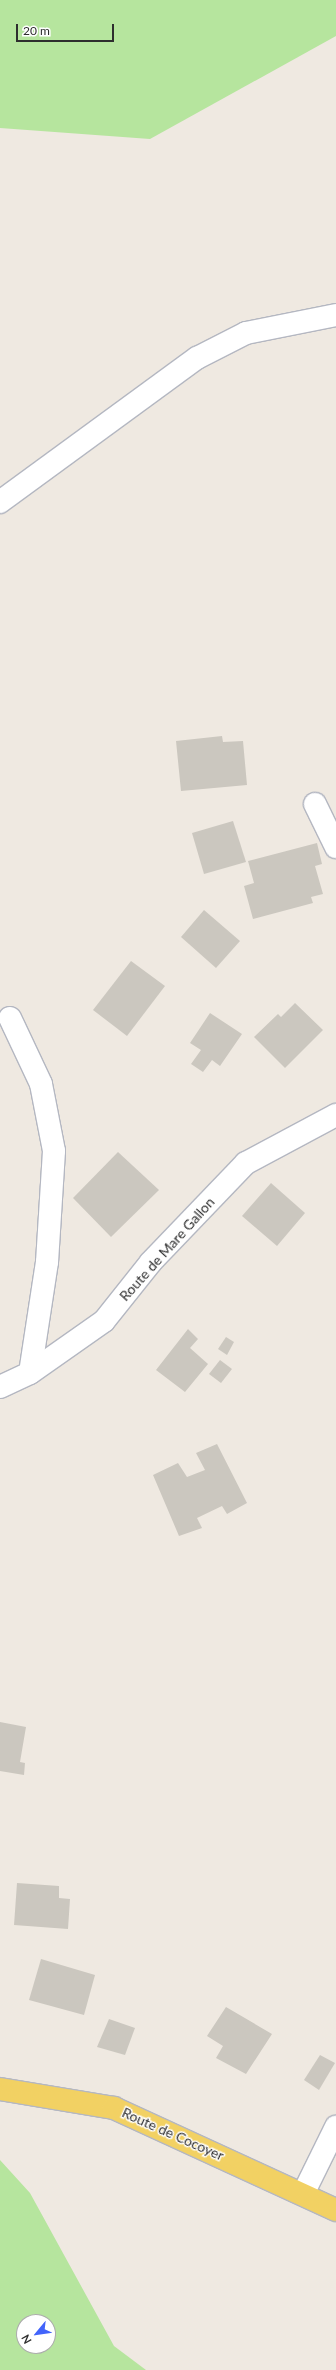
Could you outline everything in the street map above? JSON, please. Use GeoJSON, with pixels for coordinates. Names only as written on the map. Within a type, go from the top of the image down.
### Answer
{"type":"FeatureCollection","features":[{"type":"Feature","properties":{"kind":"main road","name":"Route de Cocoyer"},"geometry":{"type":"LineString","coordinates":[[0,2089],[114,2108],[336,2210]]}},
{"type":"Feature","properties":{"kind":"street"},"geometry":{"type":"LineString","coordinates":[[0,502],[197,358],[246,333],[336,315]]}},
{"type":"Feature","properties":{"kind":"street"},"geometry":{"type":"LineString","coordinates":[[315,804],[336,847]]}},
{"type":"Feature","properties":{"kind":"street"},"geometry":{"type":"LineString","coordinates":[[10,1018],[42,1084],[54,1151],[47,1262],[30,1373]]}},
{"type":"Feature","properties":{"kind":"street","name":"Route de Mare Gallon"},"geometry":{"type":"LineString","coordinates":[[0,1387],[30,1373],[104,1321],[151,1262],[246,1163],[336,1115]]}},
{"type":"Feature","properties":{"kind":"street"},"geometry":{"type":"LineString","coordinates":[[304,2194],[336,2127]]}},
{"type":"Feature","properties":{"kind":"green space"},"geometry":{"type":"Polygon","coordinates":[[[0,0],[336,0],[336,36],[150,139],[0,128],[0,0]]]}},
{"type":"Feature","properties":{"kind":"green space"},"geometry":{"type":"Polygon","coordinates":[[[0,2160],[30,2193],[114,2346],[146,2370],[0,2370],[0,2160]]]}},
{"type":"Feature","properties":{"kind":"building"},"geometry":{"type":"Polygon","coordinates":[[[222,736],[223,742],[243,741],[247,785],[181,791],[176,741],[222,736]]]}},
{"type":"Feature","properties":{"kind":"building"},"geometry":{"type":"Polygon","coordinates":[[[233,821],[246,862],[204,874],[192,833],[233,821]]]}},
{"type":"Feature","properties":{"kind":"building"},"geometry":{"type":"Polygon","coordinates":[[[317,843],[322,864],[315,866],[323,894],[311,897],[313,903],[253,919],[244,886],[254,883],[248,861],[317,843]]]}},
{"type":"Feature","properties":{"kind":"building"},"geometry":{"type":"Polygon","coordinates":[[[204,910],[240,941],[216,968],[181,937],[204,910]]]}},
{"type":"Feature","properties":{"kind":"building"},"geometry":{"type":"Polygon","coordinates":[[[131,961],[165,986],[127,1036],[93,1010],[131,961]]]}},
{"type":"Feature","properties":{"kind":"building"},"geometry":{"type":"Polygon","coordinates":[[[295,1003],[323,1030],[285,1068],[254,1037],[278,1014],[281,1017],[295,1003]]]}},
{"type":"Feature","properties":{"kind":"building"},"geometry":{"type":"Polygon","coordinates":[[[210,1013],[242,1034],[220,1066],[212,1060],[203,1072],[191,1064],[201,1050],[190,1043],[210,1013]]]}},
{"type":"Feature","properties":{"kind":"building"},"geometry":{"type":"Polygon","coordinates":[[[118,1152],[159,1190],[111,1237],[73,1198],[118,1152]]]}},
{"type":"Feature","properties":{"kind":"building"},"geometry":{"type":"Polygon","coordinates":[[[271,1183],[305,1213],[277,1246],[242,1216],[271,1183]]]}},
{"type":"Feature","properties":{"kind":"building"},"geometry":{"type":"Polygon","coordinates":[[[188,1329],[198,1339],[190,1348],[208,1364],[185,1392],[156,1370],[188,1329]]]}},
{"type":"Feature","properties":{"kind":"building"},"geometry":{"type":"Polygon","coordinates":[[[226,1337],[234,1342],[227,1355],[218,1349],[226,1337]]]}},
{"type":"Feature","properties":{"kind":"building"},"geometry":{"type":"Polygon","coordinates":[[[220,1360],[232,1369],[221,1383],[209,1374],[220,1360]]]}},
{"type":"Feature","properties":{"kind":"building"},"geometry":{"type":"Polygon","coordinates":[[[217,1444],[247,1503],[227,1514],[222,1506],[197,1518],[202,1528],[179,1536],[153,1475],[178,1463],[187,1477],[205,1470],[196,1453],[217,1444]]]}},
{"type":"Feature","properties":{"kind":"building"},"geometry":{"type":"Polygon","coordinates":[[[0,1722],[26,1727],[20,1762],[25,1763],[24,1775],[0,1771],[0,1722]]]}},
{"type":"Feature","properties":{"kind":"building"},"geometry":{"type":"Polygon","coordinates":[[[17,1883],[59,1886],[59,1898],[70,1899],[68,1929],[14,1925],[17,1883]]]}},
{"type":"Feature","properties":{"kind":"building"},"geometry":{"type":"Polygon","coordinates":[[[41,1959],[95,1975],[84,2015],[29,2000],[41,1959]]]}},
{"type":"Feature","properties":{"kind":"building"},"geometry":{"type":"Polygon","coordinates":[[[226,2007],[272,2034],[246,2074],[216,2058],[223,2046],[207,2036],[226,2007]]]}},
{"type":"Feature","properties":{"kind":"building"},"geometry":{"type":"Polygon","coordinates":[[[109,2019],[135,2028],[125,2055],[97,2047],[109,2019]]]}},
{"type":"Feature","properties":{"kind":"building"},"geometry":{"type":"Polygon","coordinates":[[[320,2055],[335,2063],[319,2090],[304,2080],[320,2055]]]}}]}
